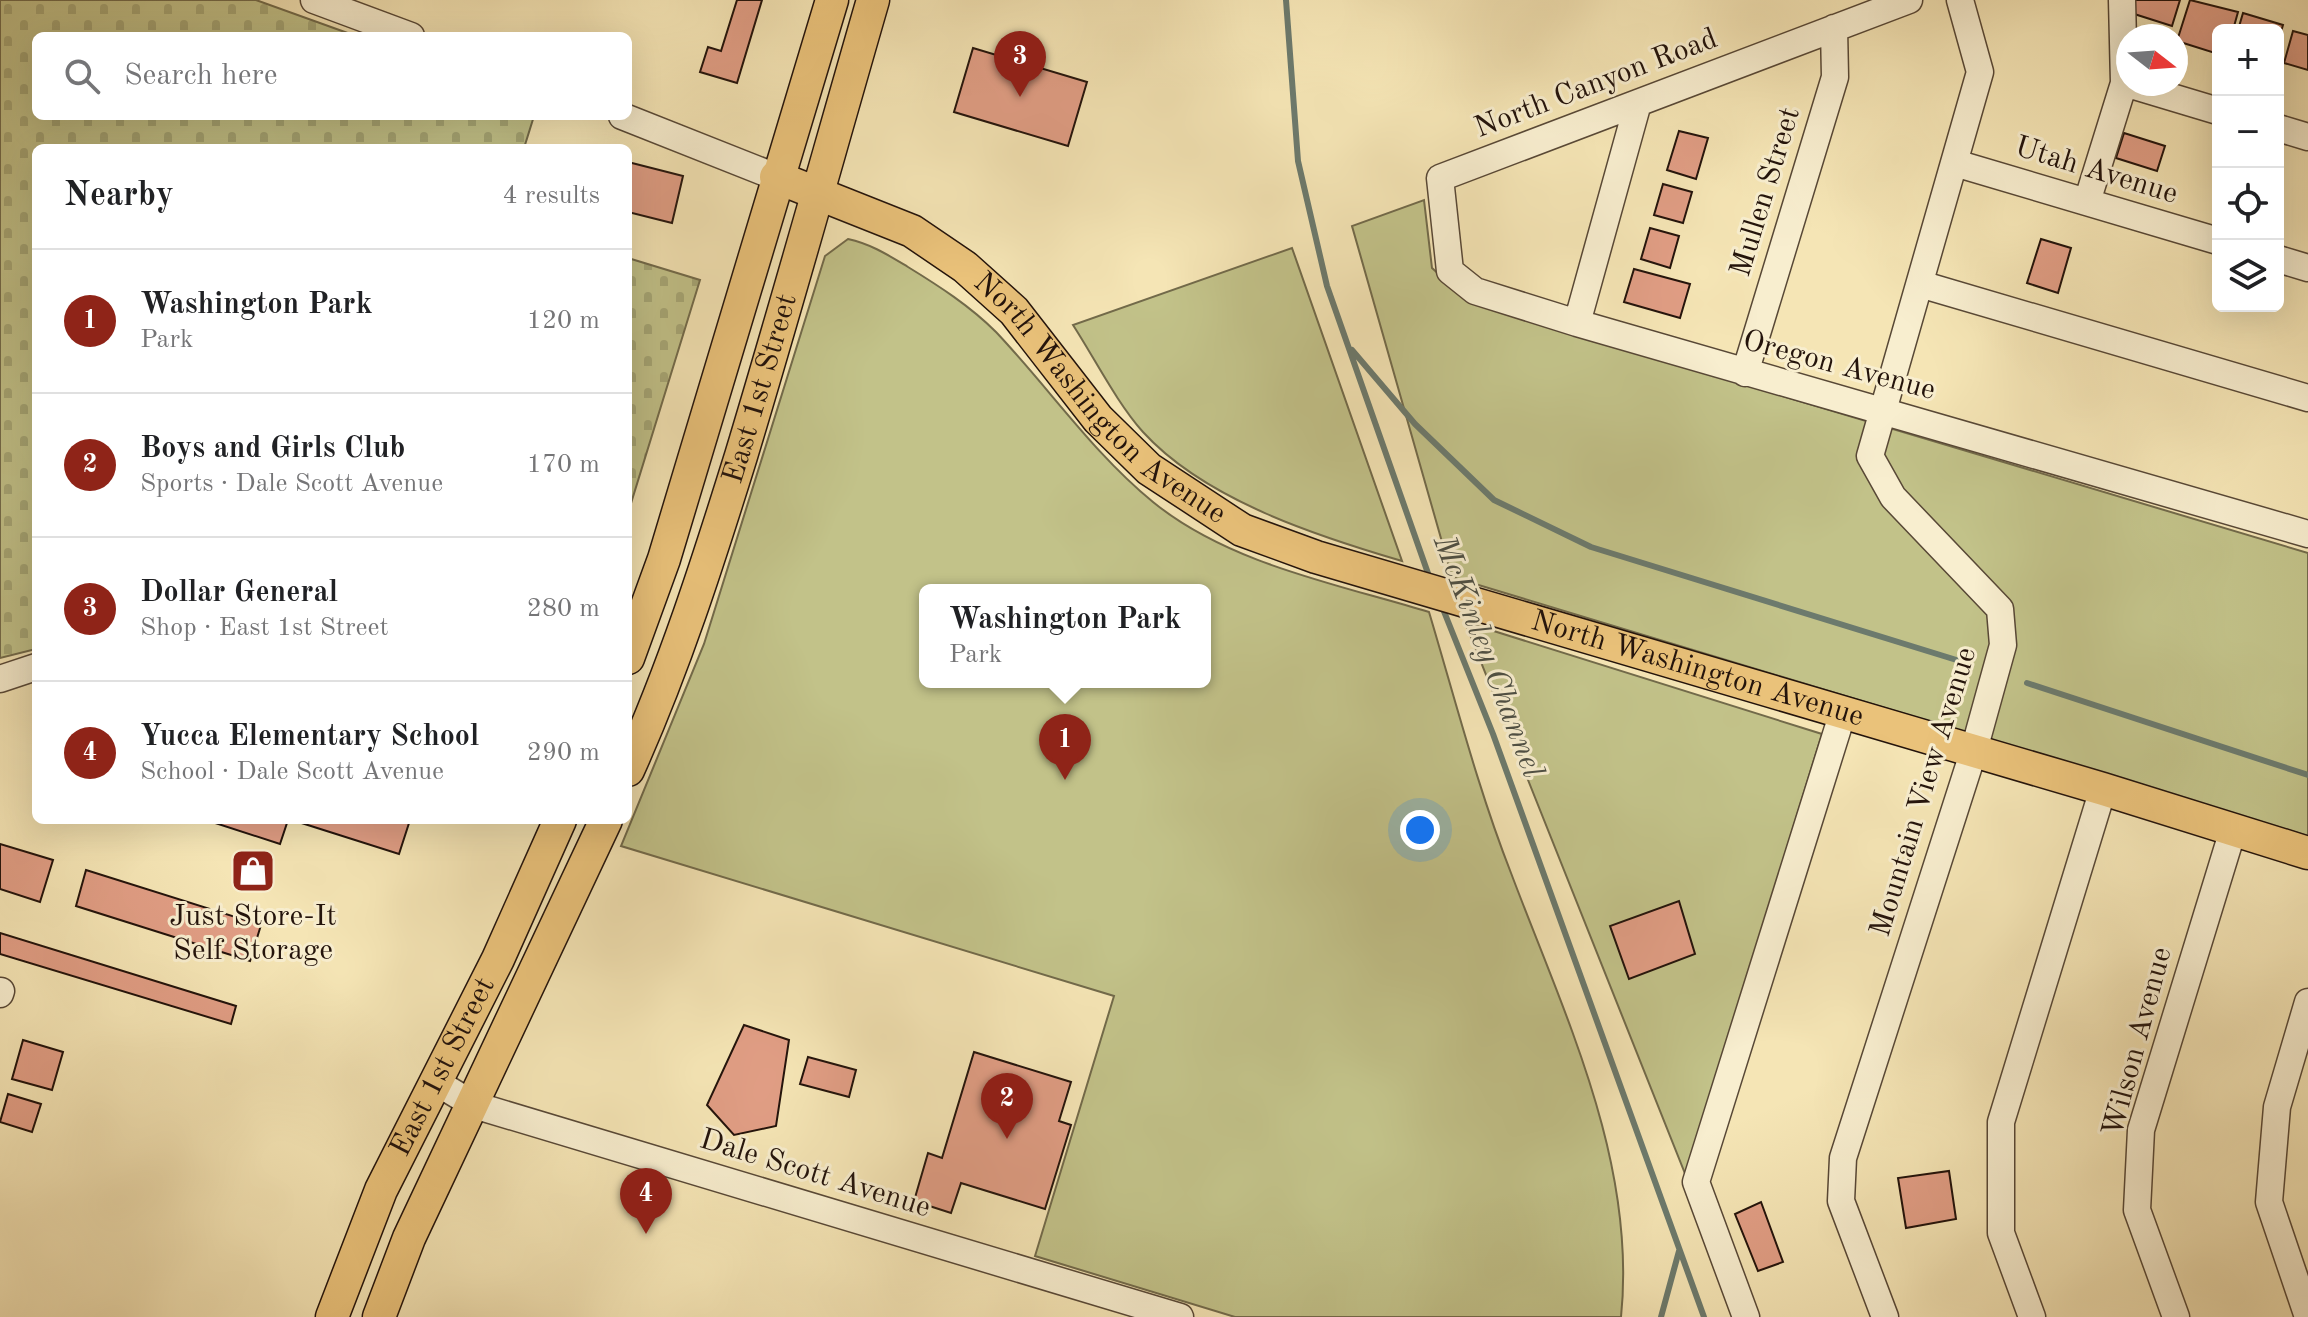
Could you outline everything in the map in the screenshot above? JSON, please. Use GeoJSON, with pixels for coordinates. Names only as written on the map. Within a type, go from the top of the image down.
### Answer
{"type":"FeatureCollection","features":[{"type":"Feature","properties":{"kind":"main road","name":"East 1st Street"},"geometry":{"type":"LineString","coordinates":[[632,647],[673,530],[776,177],[832,0]]}},
{"type":"Feature","properties":{"kind":"main road","name":"East 1st Street"},"geometry":{"type":"LineString","coordinates":[[632,748],[637,721],[674,662],[709,560],[794,282],[873,0]]}},
{"type":"Feature","properties":{"kind":"main road","name":"North Washington Avenue"},"geometry":{"type":"LineString","coordinates":[[776,177],[912,231],[965,267],[1014,311],[1098,419],[1149,469],[1242,530],[1400,582],[1974,750],[2308,853]]}},
{"type":"Feature","properties":{"kind":"main road","name":"East 1st Street"},"geometry":{"type":"LineString","coordinates":[[332,1317],[381,1190],[498,959],[558,824]]}},
{"type":"Feature","properties":{"kind":"main road","name":"East 1st Street"},"geometry":{"type":"LineString","coordinates":[[379,1317],[409,1238],[474,1105],[514,1009],[604,824]]}},
{"type":"Feature","properties":{"kind":"street"},"geometry":{"type":"LineString","coordinates":[[314,0],[400,32]]}},
{"type":"Feature","properties":{"kind":"street","name":"North Canyon Road"},"geometry":{"type":"LineString","coordinates":[[1440,178],[1909,0]]}},
{"type":"Feature","properties":{"kind":"street","name":"Mountain View Avenue"},"geometry":{"type":"LineString","coordinates":[[1885,1317],[1841,1201],[1843,1158],[1974,750],[2003,645],[2000,609],[1893,497],[1870,456],[1980,72],[1960,0]]}},
{"type":"Feature","properties":{"kind":"street"},"geometry":{"type":"LineString","coordinates":[[2122,0],[2123,24]]}},
{"type":"Feature","properties":{"kind":"street","name":"Mullen Street"},"geometry":{"type":"LineString","coordinates":[[1745,373],[1835,77],[1834,28]]}},
{"type":"Feature","properties":{"kind":"street"},"geometry":{"type":"LineString","coordinates":[[2087,202],[2123,96]]}},
{"type":"Feature","properties":{"kind":"street"},"geometry":{"type":"LineString","coordinates":[[2167,96],[2212,109]]}},
{"type":"Feature","properties":{"kind":"street"},"geometry":{"type":"LineString","coordinates":[[1577,323],[1638,103]]}},
{"type":"Feature","properties":{"kind":"street"},"geometry":{"type":"LineString","coordinates":[[632,120],[776,177]]}},
{"type":"Feature","properties":{"kind":"street"},"geometry":{"type":"LineString","coordinates":[[2284,130],[2308,137]]}},
{"type":"Feature","properties":{"kind":"street","name":"Utah Avenue"},"geometry":{"type":"LineString","coordinates":[[1955,163],[2215,240]]}},
{"type":"Feature","properties":{"kind":"street","name":"Oregon Avenue"},"geometry":{"type":"LineString","coordinates":[[1440,178],[1450,271],[1475,291],[1745,373],[2308,534]]}},
{"type":"Feature","properties":{"kind":"street"},"geometry":{"type":"LineString","coordinates":[[2284,261],[2308,268]]}},
{"type":"Feature","properties":{"kind":"street"},"geometry":{"type":"LineString","coordinates":[[1920,284],[2308,398]]}},
{"type":"Feature","properties":{"kind":"street"},"geometry":{"type":"LineString","coordinates":[[0,679],[32,668]]}},
{"type":"Feature","properties":{"kind":"street"},"geometry":{"type":"LineString","coordinates":[[1746,1317],[1696,1182],[1843,712]]}},
{"type":"Feature","properties":{"kind":"street"},"geometry":{"type":"LineString","coordinates":[[2032,1317],[2001,1233],[2001,1122],[2103,789]]}},
{"type":"Feature","properties":{"kind":"street","name":"Wilson Avenue"},"geometry":{"type":"LineString","coordinates":[[2176,1317],[2137,1210],[2141,1130],[2233,830]]}},
{"type":"Feature","properties":{"kind":"street"},"geometry":{"type":"LineString","coordinates":[[2308,1002],[2277,1107],[2269,1202],[2308,1317]]}},
{"type":"Feature","properties":{"kind":"street","name":"Dale Scott Avenue"},"geometry":{"type":"LineString","coordinates":[[436,1082],[474,1105],[1180,1317]]}},
{"type":"Feature","properties":{"kind":"green space"},"geometry":{"type":"Polygon","coordinates":[[[0,0],[256,0],[345,32],[32,32],[32,120],[533,120],[525,144],[32,144],[32,650],[0,658],[0,0]]]}},
{"type":"Feature","properties":{"kind":"green space"},"geometry":{"type":"Polygon","coordinates":[[[1424,200],[1432,268],[1471,303],[2308,553],[2308,836],[1452,577],[1352,226],[1424,200]]]}},
{"type":"Feature","properties":{"kind":"green space"},"geometry":{"type":"Polygon","coordinates":[[[848,239],[879,250],[965,305],[1016,353],[1131,483],[1183,523],[1249,557],[1429,612],[1488,809],[1592,1090],[1618,1202],[1623,1259],[1621,1317],[1235,1317],[1035,1256],[1114,996],[621,846],[704,644],[825,256],[848,239]]]}},
{"type":"Feature","properties":{"kind":"green space"},"geometry":{"type":"Polygon","coordinates":[[[1292,248],[1402,561],[1334,540],[1264,513],[1198,477],[1168,456],[1133,420],[1073,325],[1292,248]]]}},
{"type":"Feature","properties":{"kind":"green space"},"geometry":{"type":"Polygon","coordinates":[[[632,259],[700,280],[632,500],[632,259]]]}},
{"type":"Feature","properties":{"kind":"green space"},"geometry":{"type":"Polygon","coordinates":[[[1465,622],[1822,734],[1686,1176],[1465,622]]]}},
{"type":"Feature","properties":{"kind":"building"},"geometry":{"type":"Polygon","coordinates":[[[737,0],[762,0],[737,83],[700,72],[708,47],[721,51],[737,0]]]}},
{"type":"Feature","properties":{"kind":"building"},"geometry":{"type":"Polygon","coordinates":[[[2132,0],[2180,0],[2173,24],[2128,12],[2132,0]]]}},
{"type":"Feature","properties":{"kind":"building"},"geometry":{"type":"Polygon","coordinates":[[[2190,0],[2238,12],[2235,24],[2212,24],[2212,52],[2188,44],[2188,24],[2182,24],[2190,0]]]}},
{"type":"Feature","properties":{"kind":"building"},"geometry":{"type":"Polygon","coordinates":[[[2243,13],[2280,24],[2240,24],[2243,13]]]}},
{"type":"Feature","properties":{"kind":"building"},"geometry":{"type":"Polygon","coordinates":[[[2293,31],[2308,35],[2308,70],[2284,63],[2293,31]]]}},
{"type":"Feature","properties":{"kind":"building"},"geometry":{"type":"Polygon","coordinates":[[[973,48],[1087,82],[1068,146],[954,112],[973,48]]]}},
{"type":"Feature","properties":{"kind":"building"},"geometry":{"type":"Polygon","coordinates":[[[1679,131],[1708,138],[1696,179],[1667,170],[1679,131]]]}},
{"type":"Feature","properties":{"kind":"building"},"geometry":{"type":"Polygon","coordinates":[[[2124,133],[2165,146],[2157,171],[2116,158],[2124,133]]]}},
{"type":"Feature","properties":{"kind":"building"},"geometry":{"type":"Polygon","coordinates":[[[632,163],[683,176],[672,223],[632,213],[632,163]]]}},
{"type":"Feature","properties":{"kind":"building"},"geometry":{"type":"Polygon","coordinates":[[[1663,184],[1692,192],[1683,223],[1654,215],[1663,184]]]}},
{"type":"Feature","properties":{"kind":"building"},"geometry":{"type":"Polygon","coordinates":[[[1650,228],[1679,236],[1670,268],[1641,259],[1650,228]]]}},
{"type":"Feature","properties":{"kind":"building"},"geometry":{"type":"Polygon","coordinates":[[[2041,239],[2071,248],[2058,293],[2027,283],[2041,239]]]}},
{"type":"Feature","properties":{"kind":"building"},"geometry":{"type":"Polygon","coordinates":[[[1634,269],[1690,284],[1680,318],[1624,302],[1634,269]]]}},
{"type":"Feature","properties":{"kind":"building"},"geometry":{"type":"Polygon","coordinates":[[[218,824],[287,824],[280,844],[218,824]]]}},
{"type":"Feature","properties":{"kind":"building"},"geometry":{"type":"Polygon","coordinates":[[[305,824],[409,824],[399,854],[305,824]]]}},
{"type":"Feature","properties":{"kind":"building"},"geometry":{"type":"Polygon","coordinates":[[[0,844],[53,860],[40,902],[0,889],[0,844]]]}},
{"type":"Feature","properties":{"kind":"building"},"geometry":{"type":"Polygon","coordinates":[[[86,870],[261,925],[250,961],[76,906],[86,870]]]}},
{"type":"Feature","properties":{"kind":"building"},"geometry":{"type":"Polygon","coordinates":[[[1679,901],[1695,954],[1629,979],[1610,926],[1679,901]]]}},
{"type":"Feature","properties":{"kind":"building"},"geometry":{"type":"Polygon","coordinates":[[[0,933],[236,1006],[231,1024],[0,954],[0,933]]]}},
{"type":"Feature","properties":{"kind":"building"},"geometry":{"type":"Polygon","coordinates":[[[744,1025],[789,1040],[776,1126],[734,1135],[707,1105],[744,1025]]]}},
{"type":"Feature","properties":{"kind":"building"},"geometry":{"type":"Polygon","coordinates":[[[23,1040],[63,1052],[52,1090],[12,1079],[23,1040]]]}},
{"type":"Feature","properties":{"kind":"building"},"geometry":{"type":"Polygon","coordinates":[[[974,1052],[1071,1082],[1059,1121],[1071,1125],[1045,1209],[961,1183],[951,1213],[914,1201],[928,1153],[942,1158],[974,1052]]]}},
{"type":"Feature","properties":{"kind":"building"},"geometry":{"type":"Polygon","coordinates":[[[808,1057],[856,1070],[849,1097],[800,1084],[808,1057]]]}},
{"type":"Feature","properties":{"kind":"building"},"geometry":{"type":"Polygon","coordinates":[[[8,1094],[41,1104],[32,1132],[0,1122],[8,1094]]]}},
{"type":"Feature","properties":{"kind":"building"},"geometry":{"type":"Polygon","coordinates":[[[1949,1171],[1956,1219],[1906,1228],[1898,1178],[1949,1171]]]}},
{"type":"Feature","properties":{"kind":"building"},"geometry":{"type":"Polygon","coordinates":[[[1761,1202],[1783,1262],[1758,1271],[1735,1214],[1761,1202]]]}},
{"type":"Feature","properties":{"kind":"waterway","name":"McKinley Channel"},"geometry":{"type":"LineString","coordinates":[[1286,0],[1298,161],[1327,286],[1430,579]]}},
{"type":"Feature","properties":{"kind":"waterway"},"geometry":{"type":"LineString","coordinates":[[1352,350],[1415,424],[1494,500],[1591,547],[1963,662]]}},
{"type":"Feature","properties":{"kind":"waterway","name":"McKinley Channel"},"geometry":{"type":"LineString","coordinates":[[1441,604],[1493,734],[1704,1317]]}},
{"type":"Feature","properties":{"kind":"waterway"},"geometry":{"type":"LineString","coordinates":[[2027,683],[2308,775]]}},
{"type":"Feature","properties":{"kind":"waterway"},"geometry":{"type":"LineString","coordinates":[[1661,1317],[1679,1251]]}},
{"type":"Feature","properties":{"kind":"place","name":"Dollar General"},"geometry":{"type":"Point","coordinates":[1020,97]}},
{"type":"Feature","properties":{"kind":"place","name":"Washington Park"},"geometry":{"type":"Point","coordinates":[1065,780]}},
{"type":"Feature","properties":{"kind":"place","name":"Just Store-It Self Storage"},"geometry":{"type":"Point","coordinates":[253,871]}},
{"type":"Feature","properties":{"kind":"place","name":"Boys and Girls Club"},"geometry":{"type":"Point","coordinates":[1007,1139]}},
{"type":"Feature","properties":{"kind":"place","name":"Yucca Elementary School"},"geometry":{"type":"Point","coordinates":[646,1234]}}]}
